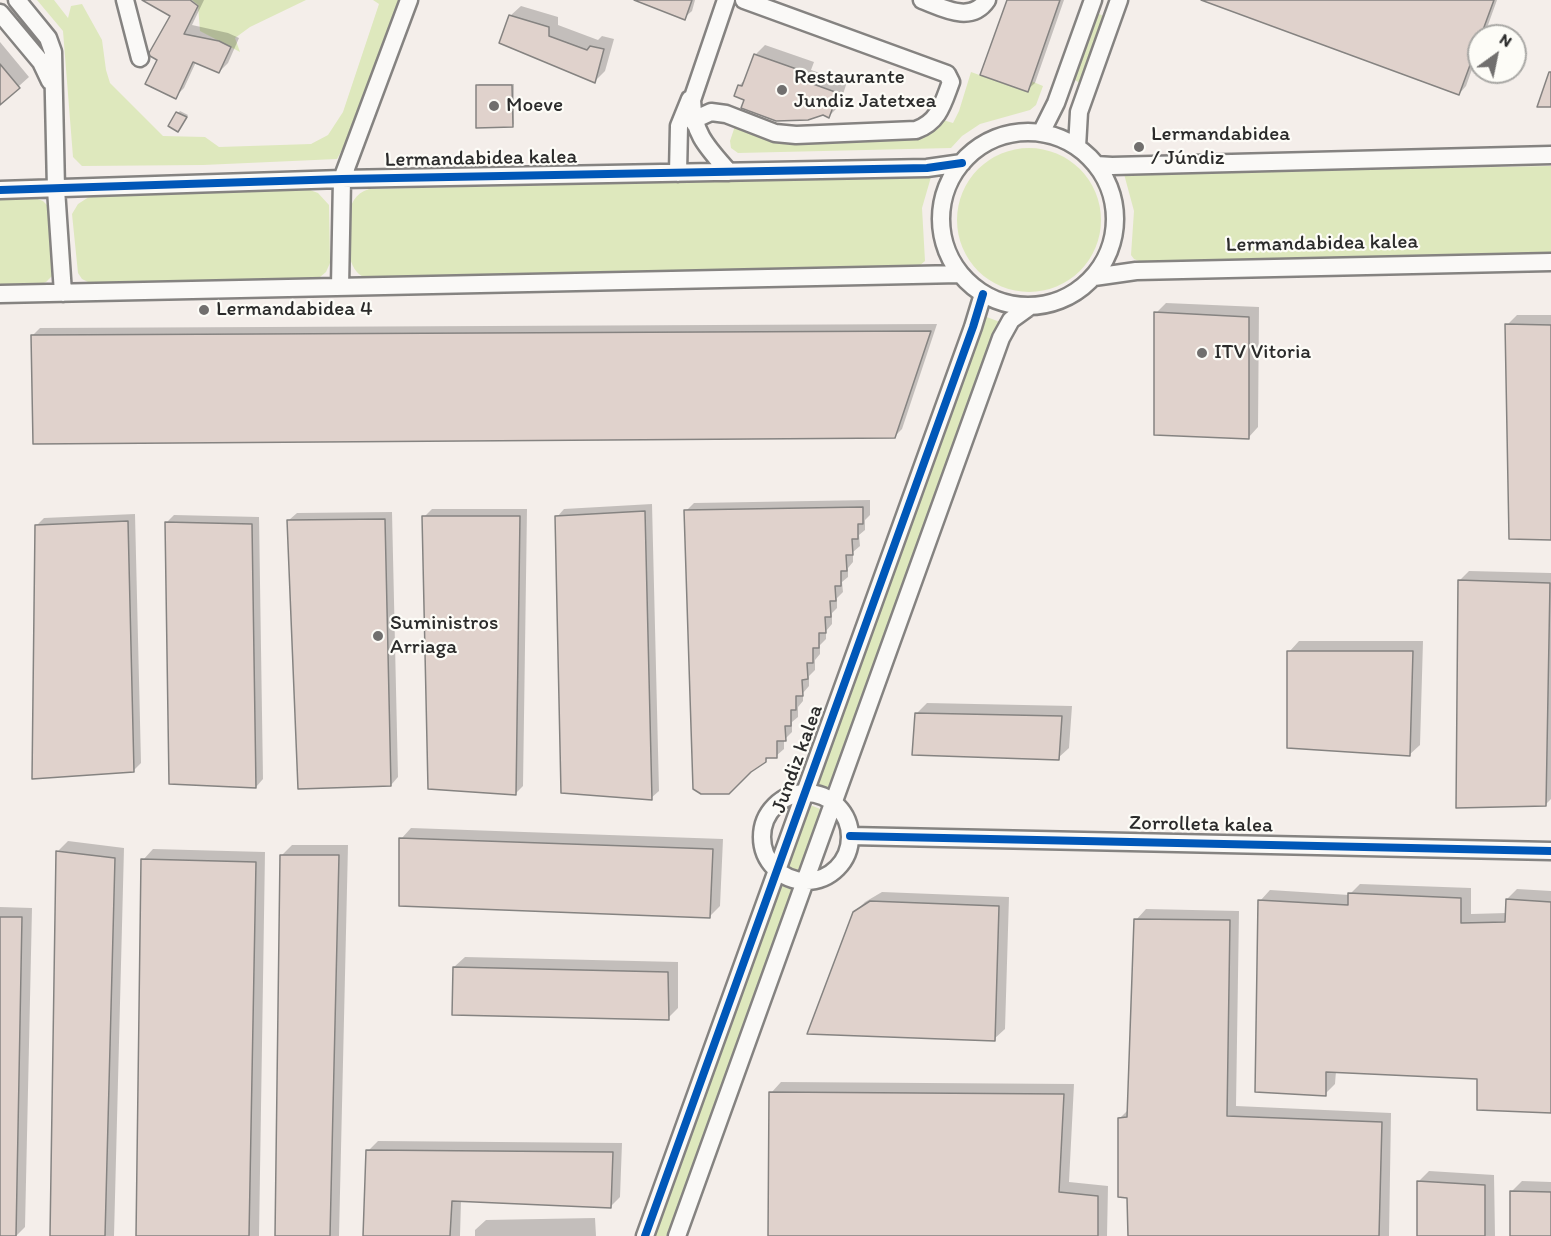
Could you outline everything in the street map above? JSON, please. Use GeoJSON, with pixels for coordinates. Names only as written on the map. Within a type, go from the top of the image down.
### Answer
{"type":"FeatureCollection","features":[{"type":"Feature","properties":{"kind":"street"},"geometry":{"type":"LineString","coordinates":[[16,0],[48,38],[52,52],[56,189],[63,293]]}},
{"type":"Feature","properties":{"kind":"street"},"geometry":{"type":"LineString","coordinates":[[125,0],[140,58]]}},
{"type":"Feature","properties":{"kind":"street"},"geometry":{"type":"LineString","coordinates":[[340,287],[342,179],[409,0]]}},
{"type":"Feature","properties":{"kind":"street"},"geometry":{"type":"LineString","coordinates":[[678,173],[679,126],[726,0]]}},
{"type":"Feature","properties":{"kind":"street"},"geometry":{"type":"LineString","coordinates":[[695,124],[698,118],[711,112],[726,114],[775,133],[796,135],[916,130],[927,126],[938,115],[951,82],[947,74],[744,0]]}},
{"type":"Feature","properties":{"kind":"street"},"geometry":{"type":"LineString","coordinates":[[922,0],[962,14],[981,8],[987,0]]}},
{"type":"Feature","properties":{"kind":"street"},"geometry":{"type":"LineString","coordinates":[[1041,133],[1056,103],[1093,0]]}},
{"type":"Feature","properties":{"kind":"street"},"geometry":{"type":"LineString","coordinates":[[1077,147],[1079,112],[1119,0]]}},
{"type":"Feature","properties":{"kind":"street"},"geometry":{"type":"LineString","coordinates":[[0,14],[41,62],[53,87]]}},
{"type":"Feature","properties":{"kind":"street"},"geometry":{"type":"LineString","coordinates":[[695,87],[692,100],[695,124],[707,148],[729,172]]}},
{"type":"Feature","properties":{"kind":"street"},"geometry":{"type":"LineString","coordinates":[[1023,132],[1041,133],[1060,138],[1077,147],[1096,165],[1109,185],[1115,209],[1115,233],[1108,256],[1094,277],[1076,293],[1053,303],[1029,307],[1005,304],[983,294],[960,274],[943,238],[941,218],[944,198],[951,179],[962,163],[975,151],[990,141],[1006,135],[1023,132]]}},
{"type":"Feature","properties":{"kind":"street"},"geometry":{"type":"LineString","coordinates":[[1096,165],[1551,155]]}},
{"type":"Feature","properties":{"kind":"street","name":"Lermandabidea kalea"},"geometry":{"type":"LineString","coordinates":[[0,190],[342,179],[927,168],[962,163]]}},
{"type":"Feature","properties":{"kind":"street","name":"Lermandabidea kalea"},"geometry":{"type":"LineString","coordinates":[[1094,277],[1136,271],[1551,262]]}},
{"type":"Feature","properties":{"kind":"street"},"geometry":{"type":"LineString","coordinates":[[0,294],[960,274]]}},
{"type":"Feature","properties":{"kind":"street","name":"Jundiz kalea"},"geometry":{"type":"LineString","coordinates":[[645,1236],[983,294]]}},
{"type":"Feature","properties":{"kind":"street"},"geometry":{"type":"LineString","coordinates":[[677,1236],[1001,338],[1011,320],[1029,307]]}},
{"type":"Feature","properties":{"kind":"street","name":"Jundiz kalea"},"geometry":{"type":"LineString","coordinates":[[777,872],[770,865],[762,845],[763,825],[766,817],[777,804],[793,795],[806,792],[817,794],[834,802]]}},
{"type":"Feature","properties":{"kind":"street"},"geometry":{"type":"LineString","coordinates":[[777,872],[805,882],[820,880],[833,874],[849,848],[850,836],[850,823],[844,812],[834,802]]}},
{"type":"Feature","properties":{"kind":"street","name":"Zorrolleta kalea"},"geometry":{"type":"LineString","coordinates":[[850,836],[1551,850]]}},
{"type":"Feature","properties":{"kind":"green space"},"geometry":{"type":"Polygon","coordinates":[[[37,0],[54,0],[68,18],[71,6],[82,4],[102,40],[110,83],[163,136],[205,137],[219,147],[311,144],[328,135],[343,112],[379,4],[373,0],[399,0],[350,135],[337,159],[203,165],[82,166],[73,157],[63,31],[37,0]]]}},
{"type":"Feature","properties":{"kind":"green space"},"geometry":{"type":"Polygon","coordinates":[[[192,0],[306,0],[250,27],[235,38],[240,52],[200,31],[198,5],[192,0]]]}},
{"type":"Feature","properties":{"kind":"green space"},"geometry":{"type":"Polygon","coordinates":[[[1096,12],[1103,16],[1080,83],[1073,79],[1096,12]]]}},
{"type":"Feature","properties":{"kind":"green space"},"geometry":{"type":"Polygon","coordinates":[[[971,72],[1027,92],[1031,81],[1043,86],[1036,105],[1030,110],[980,124],[962,136],[951,148],[738,153],[731,148],[730,141],[735,126],[929,132],[943,120],[953,123],[971,72]]]}},
{"type":"Feature","properties":{"kind":"green space"},"geometry":{"type":"Polygon","coordinates":[[[1029,148],[1057,153],[1080,169],[1096,192],[1101,220],[1096,248],[1080,271],[1057,287],[1029,292],[1001,287],[978,271],[962,248],[957,220],[962,192],[978,169],[1001,153],[1029,148]]]}},
{"type":"Feature","properties":{"kind":"green space"},"geometry":{"type":"Polygon","coordinates":[[[1551,166],[1551,255],[1144,263],[1134,259],[1131,255],[1134,211],[1124,174],[1551,166]]]}},
{"type":"Feature","properties":{"kind":"green space"},"geometry":{"type":"Polygon","coordinates":[[[931,177],[922,208],[925,261],[918,267],[369,279],[356,272],[350,258],[348,228],[350,209],[354,200],[369,189],[931,177]]]}},
{"type":"Feature","properties":{"kind":"green space"},"geometry":{"type":"Polygon","coordinates":[[[310,190],[318,193],[329,205],[330,263],[326,272],[320,277],[309,280],[94,285],[82,279],[78,273],[72,214],[78,204],[92,195],[310,190]]]}},
{"type":"Feature","properties":{"kind":"green space"},"geometry":{"type":"Polygon","coordinates":[[[30,196],[43,201],[50,208],[55,268],[52,276],[46,282],[35,286],[0,287],[0,197],[30,196]]]}},
{"type":"Feature","properties":{"kind":"green space"},"geometry":{"type":"Polygon","coordinates":[[[984,316],[1000,322],[831,791],[816,786],[984,316]]]}},
{"type":"Feature","properties":{"kind":"green space"},"geometry":{"type":"Polygon","coordinates":[[[810,805],[823,810],[802,871],[794,870],[788,866],[810,805]]]}},
{"type":"Feature","properties":{"kind":"green space"},"geometry":{"type":"Polygon","coordinates":[[[781,885],[795,891],[670,1236],[654,1236],[781,885]]]}},
{"type":"Feature","properties":{"kind":"building"},"geometry":{"type":"Polygon","coordinates":[[[142,0],[190,0],[198,6],[184,34],[219,41],[231,47],[219,73],[193,62],[176,99],[145,84],[157,60],[149,53],[170,16],[142,0]]]}},
{"type":"Feature","properties":{"kind":"building"},"geometry":{"type":"Polygon","coordinates":[[[634,0],[692,0],[685,20],[634,0]]]}},
{"type":"Feature","properties":{"kind":"building"},"geometry":{"type":"Polygon","coordinates":[[[1007,0],[1060,0],[1028,92],[980,75],[1007,0]]]}},
{"type":"Feature","properties":{"kind":"building"},"geometry":{"type":"Polygon","coordinates":[[[1201,0],[1494,0],[1485,24],[1467,24],[1467,73],[1459,95],[1201,0]]]}},
{"type":"Feature","properties":{"kind":"building"},"geometry":{"type":"Polygon","coordinates":[[[509,15],[549,27],[549,36],[587,50],[590,46],[604,49],[595,83],[499,43],[509,15]]]}},
{"type":"Feature","properties":{"kind":"building","name":"Restaurante Jundiz Jatetxea"},"geometry":{"type":"Polygon","coordinates":[[[754,54],[805,72],[802,80],[838,93],[829,118],[823,115],[808,120],[776,121],[741,108],[744,100],[734,96],[738,85],[742,86],[754,54]]]}},
{"type":"Feature","properties":{"kind":"building"},"geometry":{"type":"Polygon","coordinates":[[[0,64],[20,88],[0,105],[0,64]]]}},
{"type":"Feature","properties":{"kind":"building"},"geometry":{"type":"Polygon","coordinates":[[[1549,72],[1551,72],[1551,107],[1537,107],[1549,72]]]}},
{"type":"Feature","properties":{"kind":"building","name":"Moeve"},"geometry":{"type":"Polygon","coordinates":[[[476,85],[512,85],[513,127],[476,128],[476,85]]]}},
{"type":"Feature","properties":{"kind":"building"},"geometry":{"type":"Polygon","coordinates":[[[176,112],[187,117],[178,132],[168,126],[176,112]]]}},
{"type":"Feature","properties":{"kind":"building","name":"ITV Vitoria"},"geometry":{"type":"Polygon","coordinates":[[[1154,312],[1249,317],[1249,439],[1154,435],[1154,312]]]}},
{"type":"Feature","properties":{"kind":"building"},"geometry":{"type":"Polygon","coordinates":[[[1505,324],[1551,325],[1551,540],[1509,539],[1505,324]]]}},
{"type":"Feature","properties":{"kind":"building"},"geometry":{"type":"Polygon","coordinates":[[[931,331],[895,438],[33,444],[31,335],[931,331]]]}},
{"type":"Feature","properties":{"kind":"building"},"geometry":{"type":"Polygon","coordinates":[[[863,507],[863,524],[858,524],[858,539],[852,539],[853,555],[846,555],[847,571],[841,571],[841,586],[835,586],[836,601],[830,601],[831,617],[825,617],[826,633],[819,633],[819,648],[813,648],[813,663],[807,663],[808,679],[802,680],[803,696],[796,696],[796,710],[791,710],[791,726],[785,726],[786,741],[777,741],[777,758],[766,758],[766,762],[751,772],[729,794],[701,794],[693,789],[684,510],[863,507]]]}},
{"type":"Feature","properties":{"kind":"building"},"geometry":{"type":"Polygon","coordinates":[[[645,511],[652,800],[561,793],[555,516],[645,511]]]}},
{"type":"Feature","properties":{"kind":"building"},"geometry":{"type":"Polygon","coordinates":[[[422,516],[520,516],[516,795],[428,789],[422,516]]]}},
{"type":"Feature","properties":{"kind":"building"},"geometry":{"type":"Polygon","coordinates":[[[385,519],[391,786],[298,789],[287,520],[385,519]]]}},
{"type":"Feature","properties":{"kind":"building"},"geometry":{"type":"Polygon","coordinates":[[[128,521],[134,772],[32,779],[35,525],[128,521]]]}},
{"type":"Feature","properties":{"kind":"building"},"geometry":{"type":"Polygon","coordinates":[[[165,522],[252,524],[256,788],[169,784],[165,522]]]}},
{"type":"Feature","properties":{"kind":"building"},"geometry":{"type":"Polygon","coordinates":[[[1458,580],[1550,583],[1546,806],[1456,808],[1458,580]]]}},
{"type":"Feature","properties":{"kind":"building"},"geometry":{"type":"Polygon","coordinates":[[[1287,651],[1413,651],[1410,756],[1287,748],[1287,651]]]}},
{"type":"Feature","properties":{"kind":"building"},"geometry":{"type":"Polygon","coordinates":[[[915,713],[1062,716],[1059,760],[912,755],[915,713]]]}},
{"type":"Feature","properties":{"kind":"building"},"geometry":{"type":"Polygon","coordinates":[[[399,838],[713,849],[710,918],[399,906],[399,838]]]}},
{"type":"Feature","properties":{"kind":"building"},"geometry":{"type":"Polygon","coordinates":[[[56,851],[115,858],[105,1236],[50,1236],[56,851]]]}},
{"type":"Feature","properties":{"kind":"building"},"geometry":{"type":"Polygon","coordinates":[[[280,855],[339,855],[330,1236],[275,1236],[280,855]]]}},
{"type":"Feature","properties":{"kind":"building"},"geometry":{"type":"Polygon","coordinates":[[[141,859],[256,862],[249,1236],[136,1236],[141,859]]]}},
{"type":"Feature","properties":{"kind":"building"},"geometry":{"type":"Polygon","coordinates":[[[1348,893],[1461,898],[1461,923],[1505,922],[1506,899],[1551,902],[1551,1113],[1477,1110],[1477,1079],[1326,1072],[1326,1096],[1255,1092],[1258,900],[1348,905],[1348,893]]]}},
{"type":"Feature","properties":{"kind":"building"},"geometry":{"type":"Polygon","coordinates":[[[870,901],[999,906],[995,1041],[807,1034],[853,912],[870,901]]]}},
{"type":"Feature","properties":{"kind":"building"},"geometry":{"type":"Polygon","coordinates":[[[0,917],[22,917],[16,1236],[0,1236],[0,917]]]}},
{"type":"Feature","properties":{"kind":"building"},"geometry":{"type":"Polygon","coordinates":[[[1134,919],[1230,920],[1227,1116],[1382,1122],[1379,1236],[1128,1236],[1127,1198],[1118,1197],[1118,1118],[1127,1117],[1134,919]]]}},
{"type":"Feature","properties":{"kind":"building"},"geometry":{"type":"Polygon","coordinates":[[[453,967],[668,972],[669,1020],[452,1015],[453,967]]]}},
{"type":"Feature","properties":{"kind":"building"},"geometry":{"type":"Polygon","coordinates":[[[769,1092],[1064,1094],[1059,1192],[1098,1196],[1098,1236],[768,1236],[769,1092]]]}},
{"type":"Feature","properties":{"kind":"building"},"geometry":{"type":"Polygon","coordinates":[[[366,1150],[613,1152],[611,1208],[452,1201],[450,1236],[363,1236],[366,1150]]]}},
{"type":"Feature","properties":{"kind":"building"},"geometry":{"type":"Polygon","coordinates":[[[1417,1181],[1485,1185],[1485,1236],[1417,1236],[1417,1181]]]}},
{"type":"Feature","properties":{"kind":"building"},"geometry":{"type":"Polygon","coordinates":[[[1510,1191],[1551,1192],[1551,1236],[1510,1236],[1510,1191]]]}},
{"type":"Feature","properties":{"kind":"cycle path"},"geometry":{"type":"LineString","coordinates":[[0,190],[342,179],[927,168],[962,163]]}},
{"type":"Feature","properties":{"kind":"cycle path"},"geometry":{"type":"LineString","coordinates":[[645,1236],[983,294]]}},
{"type":"Feature","properties":{"kind":"cycle path"},"geometry":{"type":"LineString","coordinates":[[850,836],[1551,851]]}},
{"type":"Feature","properties":{"kind":"place","name":"Restaurante Jundiz Jatetxea"},"geometry":{"type":"Point","coordinates":[782,90]}},
{"type":"Feature","properties":{"kind":"place","name":"Moeve"},"geometry":{"type":"Point","coordinates":[494,106]}},
{"type":"Feature","properties":{"kind":"place","name":"Lermandabidea / Júndiz"},"geometry":{"type":"Point","coordinates":[1139,147]}},
{"type":"Feature","properties":{"kind":"place","name":"Lermandabidea 4"},"geometry":{"type":"Point","coordinates":[204,310]}},
{"type":"Feature","properties":{"kind":"place","name":"ITV Vitoria"},"geometry":{"type":"Point","coordinates":[1202,353]}},
{"type":"Feature","properties":{"kind":"place","name":"Suministros Arriaga"},"geometry":{"type":"Point","coordinates":[378,636]}}]}
